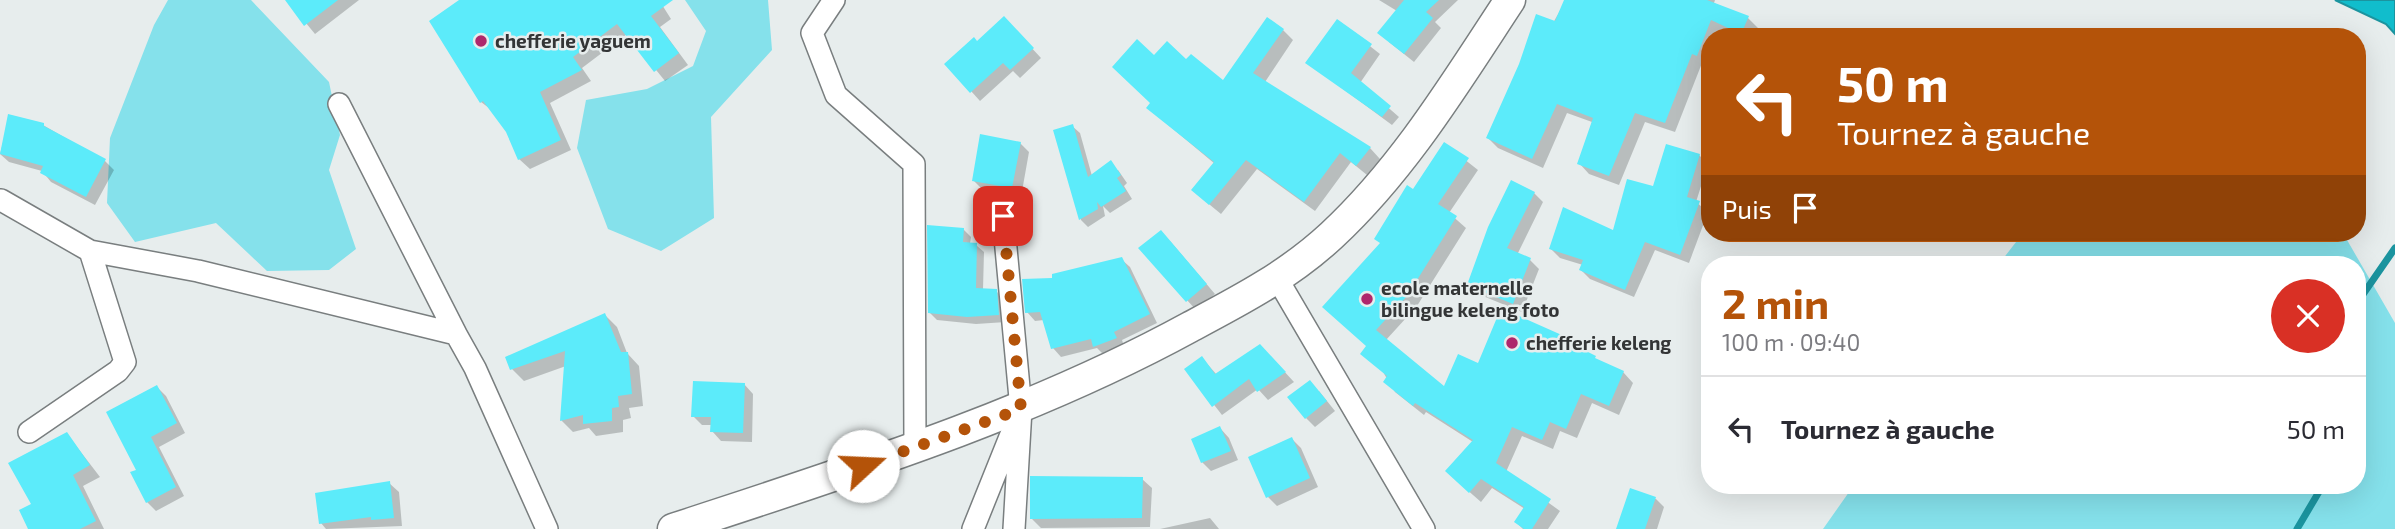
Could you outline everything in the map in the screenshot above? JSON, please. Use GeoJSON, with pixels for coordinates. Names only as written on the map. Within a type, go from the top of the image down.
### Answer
{"type":"FeatureCollection","features":[{"type":"Feature","properties":{"kind":"main road"},"geometry":{"type":"LineString","coordinates":[[673,529],[1021,409],[1154,347],[1278,280],[1330,237],[1371,198],[1408,152],[1510,0]]}},
{"type":"Feature","properties":{"kind":"street"},"geometry":{"type":"LineString","coordinates":[[834,0],[812,33],[836,95],[914,164],[915,447]]}},
{"type":"Feature","properties":{"kind":"street"},"geometry":{"type":"LineString","coordinates":[[340,104],[475,368],[547,529]]}},
{"type":"Feature","properties":{"kind":"street"},"geometry":{"type":"LineString","coordinates":[[0,201],[89,251],[198,271],[456,334]]}},
{"type":"Feature","properties":{"kind":"street"},"geometry":{"type":"LineString","coordinates":[[1003,216],[1021,409],[1014,529]]}},
{"type":"Feature","properties":{"kind":"street"},"geometry":{"type":"LineString","coordinates":[[29,432],[118,371],[125,362],[89,251]]}},
{"type":"Feature","properties":{"kind":"street"},"geometry":{"type":"LineString","coordinates":[[1278,280],[1424,529]]}},
{"type":"Feature","properties":{"kind":"street"},"geometry":{"type":"LineString","coordinates":[[973,529],[1021,409]]}},
{"type":"Feature","properties":{"kind":"shaded area"},"geometry":{"type":"Polygon","coordinates":[[[168,0],[251,0],[329,82],[340,135],[329,170],[356,249],[329,270],[267,271],[216,223],[135,242],[107,203],[110,138],[154,25],[168,0]]]}},
{"type":"Feature","properties":{"kind":"shaded area"},"geometry":{"type":"Polygon","coordinates":[[[685,0],[768,0],[772,50],[711,117],[714,218],[661,251],[608,229],[577,148],[586,100],[647,89],[693,66],[706,31],[685,0]]]}},
{"type":"Feature","properties":{"kind":"shaded area"},"geometry":{"type":"Polygon","coordinates":[[[2335,0],[2395,0],[2395,34],[2386,24],[2335,0]]]}},
{"type":"Feature","properties":{"kind":"shaded area"},"geometry":{"type":"Polygon","coordinates":[[[2016,242],[2348,242],[2356,256],[2005,256],[2016,242]]]}},
{"type":"Feature","properties":{"kind":"shaded area"},"geometry":{"type":"Polygon","coordinates":[[[2366,273],[2395,323],[2395,529],[1823,529],[1848,494],[2366,494],[2366,273]]]}},
{"type":"Feature","properties":{"kind":"building"},"geometry":{"type":"Polygon","coordinates":[[[285,0],[338,0],[304,26],[285,0]]]}},
{"type":"Feature","properties":{"kind":"building"},"geometry":{"type":"Polygon","coordinates":[[[459,0],[673,0],[651,16],[679,53],[654,72],[617,24],[573,57],[582,70],[540,92],[561,140],[518,160],[506,132],[483,101],[480,103],[429,21],[459,0]]]}},
{"type":"Feature","properties":{"kind":"building"},"geometry":{"type":"Polygon","coordinates":[[[1404,0],[1439,0],[1426,12],[1433,18],[1404,54],[1377,33],[1404,0]]]}},
{"type":"Feature","properties":{"kind":"building"},"geometry":{"type":"Polygon","coordinates":[[[1564,0],[1707,0],[1749,16],[1744,28],[1728,28],[1711,20],[1708,28],[1701,28],[1701,46],[1697,56],[1692,54],[1665,123],[1635,113],[1609,176],[1577,164],[1593,118],[1557,104],[1532,159],[1486,138],[1519,64],[1536,14],[1555,21],[1564,0]]]}},
{"type":"Feature","properties":{"kind":"building"},"geometry":{"type":"Polygon","coordinates":[[[1004,16],[1034,48],[1010,70],[1003,63],[970,93],[944,64],[974,37],[977,41],[1004,16]]]}},
{"type":"Feature","properties":{"kind":"building"},"geometry":{"type":"Polygon","coordinates":[[[1267,17],[1284,29],[1253,73],[1371,147],[1356,166],[1340,153],[1304,202],[1246,160],[1209,205],[1191,190],[1214,162],[1146,108],[1150,103],[1112,67],[1137,39],[1154,55],[1167,41],[1186,59],[1191,54],[1223,80],[1267,17]]]}},
{"type":"Feature","properties":{"kind":"building"},"geometry":{"type":"Polygon","coordinates":[[[1337,19],[1372,44],[1351,73],[1391,106],[1382,117],[1305,63],[1337,19]]]}},
{"type":"Feature","properties":{"kind":"building"},"geometry":{"type":"Polygon","coordinates":[[[8,114],[44,123],[44,126],[106,159],[86,197],[40,173],[43,166],[0,154],[8,114]]]}},
{"type":"Feature","properties":{"kind":"building"},"geometry":{"type":"Polygon","coordinates":[[[1073,124],[1088,177],[1111,160],[1121,175],[1117,178],[1126,191],[1101,207],[1097,202],[1098,209],[1079,220],[1053,130],[1073,124]]]}},
{"type":"Feature","properties":{"kind":"building"},"geometry":{"type":"Polygon","coordinates":[[[980,134],[1021,142],[1012,188],[972,181],[980,134]]]}},
{"type":"Feature","properties":{"kind":"building"},"geometry":{"type":"Polygon","coordinates":[[[1444,142],[1469,158],[1438,204],[1457,216],[1407,296],[1376,330],[1444,386],[1458,354],[1478,363],[1501,308],[1564,336],[1562,339],[1624,371],[1609,406],[1581,394],[1566,429],[1550,422],[1542,440],[1512,427],[1496,463],[1551,499],[1532,529],[1524,529],[1514,522],[1524,507],[1481,479],[1469,493],[1445,471],[1473,440],[1415,403],[1413,406],[1383,382],[1387,376],[1360,354],[1366,346],[1322,307],[1380,243],[1374,239],[1407,185],[1413,189],[1444,142]]]}},
{"type":"Feature","properties":{"kind":"building"},"geometry":{"type":"Polygon","coordinates":[[[1666,144],[1700,154],[1687,197],[1700,201],[1680,255],[1645,242],[1625,290],[1579,270],[1583,260],[1549,249],[1563,207],[1613,230],[1627,179],[1653,186],[1666,144]]]}},
{"type":"Feature","properties":{"kind":"building"},"geometry":{"type":"Polygon","coordinates":[[[1511,180],[1535,192],[1507,248],[1531,258],[1513,304],[1467,285],[1488,227],[1511,180]]]}},
{"type":"Feature","properties":{"kind":"building"},"geometry":{"type":"Polygon","coordinates":[[[927,225],[964,228],[963,242],[977,243],[976,288],[997,289],[999,315],[967,317],[928,313],[927,225]]]}},
{"type":"Feature","properties":{"kind":"building"},"geometry":{"type":"Polygon","coordinates":[[[1161,230],[1207,284],[1186,302],[1138,248],[1161,230]]]}},
{"type":"Feature","properties":{"kind":"building"},"geometry":{"type":"Polygon","coordinates":[[[1122,257],[1150,314],[1114,332],[1117,338],[1093,347],[1091,339],[1051,349],[1040,312],[1025,313],[1022,279],[1052,278],[1052,274],[1122,257]]]}},
{"type":"Feature","properties":{"kind":"building"},"geometry":{"type":"Polygon","coordinates":[[[605,313],[621,352],[628,352],[632,394],[618,396],[619,407],[612,408],[612,421],[583,424],[583,415],[560,421],[565,351],[510,370],[505,357],[605,313]]]}},
{"type":"Feature","properties":{"kind":"building"},"geometry":{"type":"Polygon","coordinates":[[[1260,344],[1286,372],[1257,392],[1249,379],[1212,407],[1184,369],[1202,356],[1215,374],[1260,344]]]}},
{"type":"Feature","properties":{"kind":"building"},"geometry":{"type":"Polygon","coordinates":[[[1310,380],[1327,401],[1305,419],[1287,397],[1310,380]]]}},
{"type":"Feature","properties":{"kind":"building"},"geometry":{"type":"Polygon","coordinates":[[[693,381],[745,383],[743,433],[710,432],[711,417],[691,417],[693,381]]]}},
{"type":"Feature","properties":{"kind":"building"},"geometry":{"type":"Polygon","coordinates":[[[157,385],[177,423],[151,437],[176,487],[146,503],[130,472],[136,470],[106,412],[157,385]]]}},
{"type":"Feature","properties":{"kind":"building"},"geometry":{"type":"Polygon","coordinates":[[[1220,426],[1231,451],[1201,463],[1191,439],[1220,426]]]}},
{"type":"Feature","properties":{"kind":"building"},"geometry":{"type":"Polygon","coordinates":[[[67,432],[90,465],[73,475],[96,521],[80,529],[28,529],[19,510],[31,504],[8,463],[67,432]]]}},
{"type":"Feature","properties":{"kind":"building"},"geometry":{"type":"Polygon","coordinates":[[[1292,437],[1310,478],[1266,498],[1248,457],[1292,437]]]}},
{"type":"Feature","properties":{"kind":"building"},"geometry":{"type":"Polygon","coordinates":[[[1030,476],[1143,477],[1142,518],[1030,519],[1030,476]]]}},
{"type":"Feature","properties":{"kind":"building"},"geometry":{"type":"Polygon","coordinates":[[[390,481],[394,518],[371,520],[371,517],[319,524],[315,493],[390,481]]]}},
{"type":"Feature","properties":{"kind":"building"},"geometry":{"type":"Polygon","coordinates":[[[1630,488],[1656,497],[1645,529],[1616,529],[1630,488]]]}},
{"type":"Feature","properties":{"kind":"waterway"},"geometry":{"type":"LineString","coordinates":[[2366,290],[2395,248]]}},
{"type":"Feature","properties":{"kind":"waterway"},"geometry":{"type":"LineString","coordinates":[[2297,529],[2318,494]]}},
{"type":"Feature","properties":{"kind":"place","name":"chefferie yaguem"},"geometry":{"type":"Point","coordinates":[481,41]}},
{"type":"Feature","properties":{"kind":"place","name":"ecole maternelle bilingue keleng foto"},"geometry":{"type":"Point","coordinates":[1367,299]}},
{"type":"Feature","properties":{"kind":"place","name":"chefferie keleng"},"geometry":{"type":"Point","coordinates":[1512,343]}},
{"type":"Feature","properties":{"kind":"route"},"geometry":{"type":"LineString","coordinates":[[863,466],[1021,409],[1003,216]]}}]}
